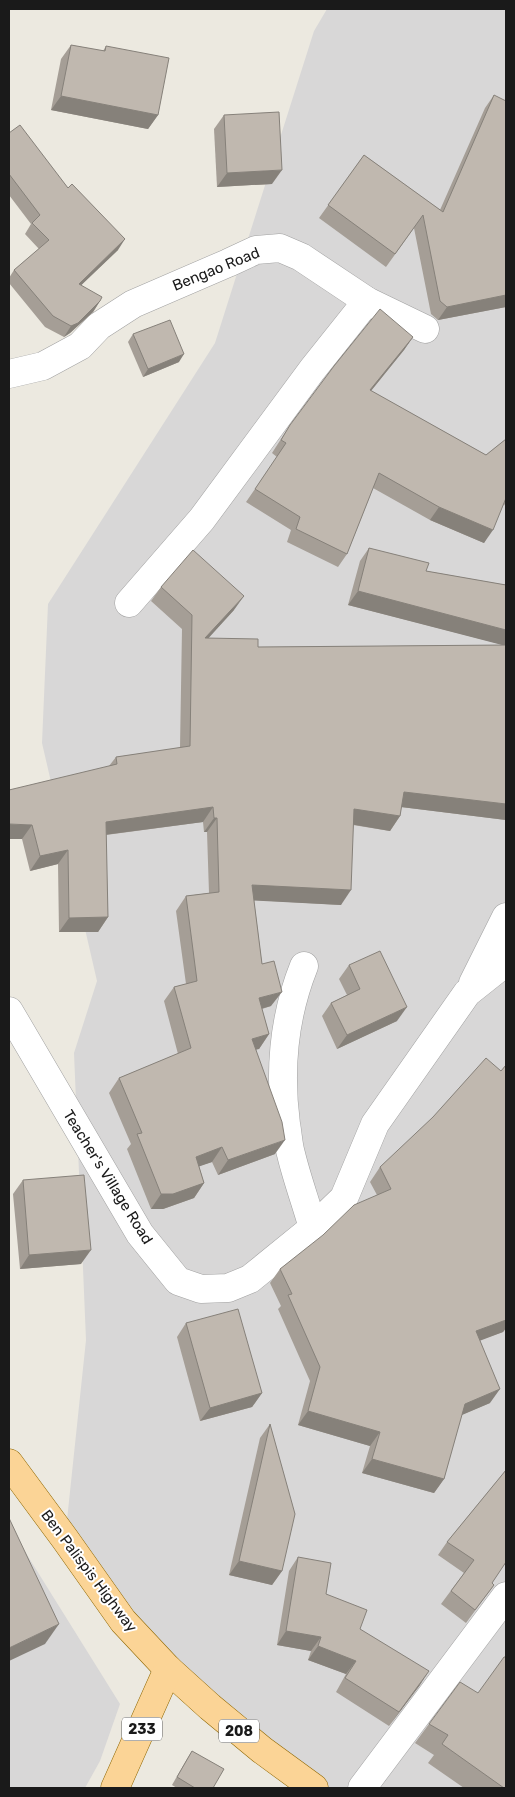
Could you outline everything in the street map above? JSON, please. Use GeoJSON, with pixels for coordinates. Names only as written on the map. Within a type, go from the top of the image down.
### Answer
{"type":"FeatureCollection","features":[{"type":"Feature","properties":{"kind":"main road","name":"Ben Palispis Highway"},"geometry":{"type":"LineString","coordinates":[[9,1464],[123,1621],[168,1669],[262,1750],[314,1788]]}},
{"type":"Feature","properties":{"kind":"main road","name":"233"},"geometry":{"type":"LineString","coordinates":[[115,1788],[168,1669]]}},
{"type":"Feature","properties":{"kind":"street","name":"Bengao Road"},"geometry":{"type":"LineString","coordinates":[[9,374],[42,366],[80,346],[99,326],[133,304],[256,250],[280,248],[301,257],[367,301],[425,329]]}},
{"type":"Feature","properties":{"kind":"street"},"geometry":{"type":"LineString","coordinates":[[129,603],[202,519],[312,370],[367,301]]}},
{"type":"Feature","properties":{"kind":"street"},"geometry":{"type":"LineString","coordinates":[[467,993],[506,917]]}},
{"type":"Feature","properties":{"kind":"street","name":"Teacher's Village Road"},"geometry":{"type":"LineString","coordinates":[[9,1011],[140,1234],[178,1280],[201,1289],[228,1288],[250,1279],[313,1228],[344,1198],[375,1124],[467,993],[506,963]]}},
{"type":"Feature","properties":{"kind":"street"},"geometry":{"type":"LineString","coordinates":[[304,966],[292,1000],[286,1028],[282,1096],[290,1153],[313,1228]]}},
{"type":"Feature","properties":{"kind":"street"},"geometry":{"type":"LineString","coordinates":[[362,1788],[506,1596]]}},
{"type":"Feature","properties":{"kind":"shaded area"},"geometry":{"type":"Polygon","coordinates":[[[327,9],[506,9],[506,1788],[314,1788],[262,1750],[65,1539],[86,1340],[74,1053],[97,981],[42,743],[48,604],[215,343],[314,31],[327,9]]]}},
{"type":"Feature","properties":{"kind":"shaded area"},"geometry":{"type":"Polygon","coordinates":[[[9,1526],[120,1704],[100,1761],[85,1788],[9,1788],[9,1526]]]}},
{"type":"Feature","properties":{"kind":"building"},"geometry":{"type":"Polygon","coordinates":[[[71,45],[105,51],[106,46],[169,58],[158,115],[61,96],[71,45]]]}},
{"type":"Feature","properties":{"kind":"building"},"geometry":{"type":"Polygon","coordinates":[[[494,95],[506,101],[506,295],[447,307],[440,301],[423,215],[395,254],[328,205],[364,155],[443,212],[494,95]]]}},
{"type":"Feature","properties":{"kind":"building"},"geometry":{"type":"Polygon","coordinates":[[[279,112],[282,170],[227,173],[224,115],[279,112]]]}},
{"type":"Feature","properties":{"kind":"building"},"geometry":{"type":"Polygon","coordinates":[[[20,125],[68,188],[72,184],[125,239],[79,284],[102,297],[78,323],[71,326],[53,316],[14,270],[49,240],[32,223],[40,215],[9,174],[9,133],[20,125]]]}},
{"type":"Feature","properties":{"kind":"building"},"geometry":{"type":"Polygon","coordinates":[[[380,309],[413,337],[370,390],[486,455],[506,439],[506,498],[493,530],[439,507],[379,473],[347,554],[296,529],[300,517],[255,489],[286,443],[281,440],[290,425],[380,309]]]}},
{"type":"Feature","properties":{"kind":"building"},"geometry":{"type":"Polygon","coordinates":[[[170,320],[184,354],[148,369],[133,334],[170,320]]]}},
{"type":"Feature","properties":{"kind":"building"},"geometry":{"type":"Polygon","coordinates":[[[369,548],[429,563],[426,571],[506,585],[506,630],[358,591],[369,548]]]}},
{"type":"Feature","properties":{"kind":"building"},"geometry":{"type":"Polygon","coordinates":[[[193,550],[244,596],[205,638],[258,639],[258,647],[506,645],[506,804],[404,792],[400,816],[354,809],[351,890],[252,885],[262,964],[274,961],[282,992],[259,998],[269,1034],[252,1039],[282,1122],[285,1140],[228,1160],[222,1147],[196,1157],[204,1183],[173,1194],[161,1194],[137,1134],[142,1133],[119,1078],[191,1048],[174,987],[197,981],[186,896],[219,892],[217,818],[214,818],[213,807],[106,822],[108,917],[69,918],[68,850],[40,856],[32,825],[9,824],[9,790],[117,764],[116,757],[190,746],[192,615],[161,587],[193,550]]]}},
{"type":"Feature","properties":{"kind":"building"},"geometry":{"type":"Polygon","coordinates":[[[380,951],[407,1007],[347,1035],[331,1003],[360,989],[349,965],[380,951]]]}},
{"type":"Feature","properties":{"kind":"building"},"geometry":{"type":"Polygon","coordinates":[[[486,1058],[501,1071],[506,1065],[506,1320],[476,1331],[500,1389],[465,1404],[444,1479],[372,1459],[380,1432],[308,1411],[320,1367],[288,1295],[292,1294],[280,1269],[323,1235],[354,1205],[391,1189],[380,1167],[433,1117],[486,1058]]]}},
{"type":"Feature","properties":{"kind":"building"},"geometry":{"type":"Polygon","coordinates":[[[84,1175],[91,1250],[29,1255],[23,1180],[84,1175]]]}},
{"type":"Feature","properties":{"kind":"building"},"geometry":{"type":"Polygon","coordinates":[[[238,1309],[262,1393],[210,1408],[186,1323],[238,1309]]]}},
{"type":"Feature","properties":{"kind":"building"},"geometry":{"type":"Polygon","coordinates":[[[270,1424],[295,1514],[282,1571],[239,1561],[270,1424]]]}},
{"type":"Feature","properties":{"kind":"building"},"geometry":{"type":"Polygon","coordinates":[[[506,1470],[506,1562],[492,1583],[494,1585],[475,1610],[451,1591],[474,1560],[447,1542],[506,1470]]]}},
{"type":"Feature","properties":{"kind":"building"},"geometry":{"type":"Polygon","coordinates":[[[9,1518],[59,1624],[9,1648],[9,1518]]]}},
{"type":"Feature","properties":{"kind":"building"},"geometry":{"type":"Polygon","coordinates":[[[298,1557],[331,1563],[326,1594],[367,1610],[360,1629],[429,1671],[399,1712],[345,1678],[356,1661],[318,1646],[321,1637],[286,1631],[298,1557]]]}},
{"type":"Feature","properties":{"kind":"building"},"geometry":{"type":"Polygon","coordinates":[[[504,1657],[506,1657],[506,1788],[442,1744],[448,1735],[429,1724],[460,1682],[478,1693],[504,1657]]]}},
{"type":"Feature","properties":{"kind":"building"},"geometry":{"type":"Polygon","coordinates":[[[192,1751],[224,1769],[213,1788],[195,1788],[177,1777],[192,1751]]]}}]}
